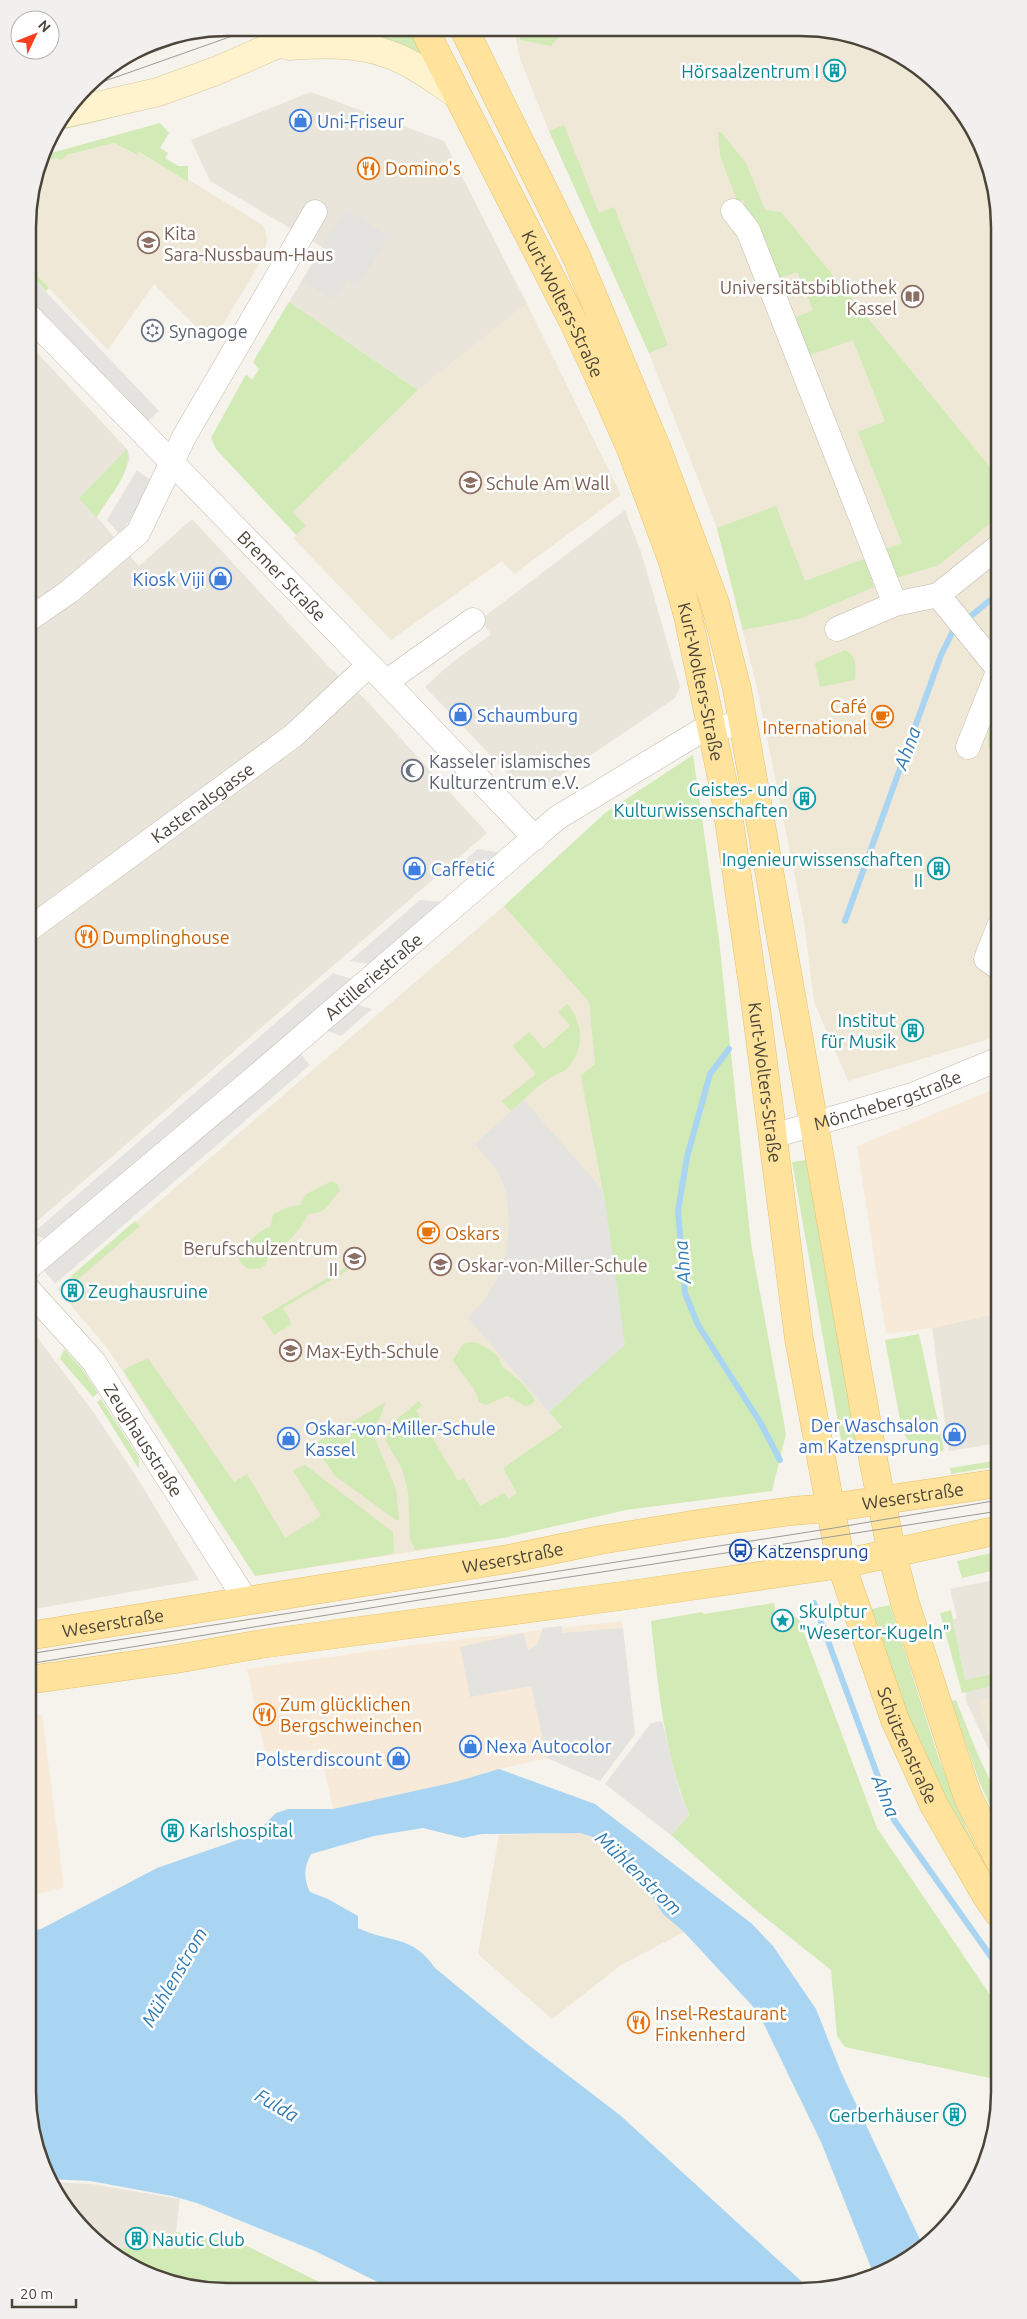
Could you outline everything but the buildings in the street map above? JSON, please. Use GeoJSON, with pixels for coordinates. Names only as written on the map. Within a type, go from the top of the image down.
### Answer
{"type":"FeatureCollection","features":[{"type":"Feature","properties":{"kind":"main road","name":"Kurt-Wolters-Straße"},"geometry":{"type":"LineString","coordinates":[[427,36],[574,323],[631,449],[672,562],[688,616],[713,729],[743,910],[800,1339],[829,1508],[841,1564]]}},
{"type":"Feature","properties":{"kind":"main road","name":"Kurt-Wolters-Straße"},"geometry":{"type":"LineString","coordinates":[[468,36],[576,256],[657,449],[714,603],[730,656],[892,1554]]}},
{"type":"Feature","properties":{"kind":"main road"},"geometry":{"type":"LineString","coordinates":[[478,56],[479,36]]}},
{"type":"Feature","properties":{"kind":"main road","name":"Weserstraße"},"geometry":{"type":"LineString","coordinates":[[36,1635],[508,1559],[600,1540],[792,1511],[829,1508],[991,1484]]}},
{"type":"Feature","properties":{"kind":"main road"},"geometry":{"type":"LineString","coordinates":[[36,1679],[176,1659],[261,1644],[643,1593],[841,1564],[991,1532]]}},
{"type":"Feature","properties":{"kind":"main road","name":"Schützenstraße"},"geometry":{"type":"LineString","coordinates":[[892,1554],[908,1612],[967,1795],[991,1844]]}},
{"type":"Feature","properties":{"kind":"main road","name":"Schützenstraße"},"geometry":{"type":"LineString","coordinates":[[841,1564],[899,1728],[934,1805],[991,1903]]}},
{"type":"Feature","properties":{"kind":"street"},"geometry":{"type":"LineString","coordinates":[[75,112],[158,92],[298,36]]}},
{"type":"Feature","properties":{"kind":"street"},"geometry":{"type":"LineString","coordinates":[[277,46],[322,44],[359,46],[388,54],[416,68],[455,92]]}},
{"type":"Feature","properties":{"kind":"street"},"geometry":{"type":"LineString","coordinates":[[733,211],[748,230],[895,604]]}},
{"type":"Feature","properties":{"kind":"street"},"geometry":{"type":"LineString","coordinates":[[36,614],[70,591],[138,533],[172,462],[228,360],[315,212]]}},
{"type":"Feature","properties":{"kind":"street","name":"Bremer Straße"},"geometry":{"type":"LineString","coordinates":[[36,323],[386,682],[535,838]]}},
{"type":"Feature","properties":{"kind":"street"},"geometry":{"type":"LineString","coordinates":[[837,629],[895,604],[938,595],[991,552]]}},
{"type":"Feature","properties":{"kind":"street"},"geometry":{"type":"LineString","coordinates":[[938,595],[991,660]]}},
{"type":"Feature","properties":{"kind":"street"},"geometry":{"type":"LineString","coordinates":[[386,682],[473,620]]}},
{"type":"Feature","properties":{"kind":"street","name":"Kastenalsgasse"},"geometry":{"type":"LineString","coordinates":[[36,924],[293,736],[369,665]]}},
{"type":"Feature","properties":{"kind":"street"},"geometry":{"type":"LineString","coordinates":[[968,747],[991,690]]}},
{"type":"Feature","properties":{"kind":"street","name":"Artilleriestraße"},"geometry":{"type":"LineString","coordinates":[[36,1261],[557,818],[699,732],[742,723]]}},
{"type":"Feature","properties":{"kind":"street"},"geometry":{"type":"LineString","coordinates":[[991,946],[986,959],[991,962]]}},
{"type":"Feature","properties":{"kind":"street","name":"Mönchebergstraße"},"geometry":{"type":"LineString","coordinates":[[773,1136],[912,1095],[991,1062]]}},
{"type":"Feature","properties":{"kind":"street","name":"Zeughausstraße"},"geometry":{"type":"LineString","coordinates":[[36,1298],[94,1362],[247,1602]]}},
{"type":"Feature","properties":{"kind":"shaded area"},"geometry":{"type":"Polygon","coordinates":[[[515,36],[800,36],[837,40],[861,46],[906,68],[943,101],[959,121],[971,143],[981,166],[987,190],[991,227],[991,1038],[848,1081],[814,1002],[804,922],[757,688],[717,528],[649,353],[549,131],[520,59],[515,36]]]}},
{"type":"Feature","properties":{"kind":"shaded area"},"geometry":{"type":"Polygon","coordinates":[[[311,92],[444,141],[527,304],[418,390],[289,302],[322,247],[210,181],[191,140],[311,92]]]}},
{"type":"Feature","properties":{"kind":"shaded area","name":"Kita Sara-Nussbaum-Haus"},"geometry":{"type":"Polygon","coordinates":[[[114,143],[136,155],[138,152],[188,182],[189,180],[261,224],[267,239],[264,256],[212,343],[154,284],[108,350],[36,274],[38,202],[48,160],[114,143]]]}},
{"type":"Feature","properties":{"kind":"shaded area"},"geometry":{"type":"Polygon","coordinates":[[[345,209],[389,236],[358,287],[347,280],[333,300],[302,281],[345,209]]]}},
{"type":"Feature","properties":{"kind":"shaded area"},"geometry":{"type":"Polygon","coordinates":[[[36,281],[159,411],[139,429],[36,323],[36,281]]]}},
{"type":"Feature","properties":{"kind":"shaded area","name":"Schule Am Wall"},"geometry":{"type":"Polygon","coordinates":[[[527,304],[621,495],[514,574],[502,561],[391,640],[293,538],[306,526],[293,512],[418,390],[527,304]]]}},
{"type":"Feature","properties":{"kind":"shaded area"},"geometry":{"type":"Polygon","coordinates":[[[36,352],[127,449],[130,458],[123,476],[97,517],[139,566],[192,519],[330,668],[364,698],[487,833],[36,1222],[36,352]]]}},
{"type":"Feature","properties":{"kind":"shaded area"},"geometry":{"type":"Polygon","coordinates":[[[137,470],[154,483],[120,535],[107,520],[137,470]]]}},
{"type":"Feature","properties":{"kind":"shaded area"},"geometry":{"type":"Polygon","coordinates":[[[625,510],[642,555],[680,687],[675,698],[538,791],[523,789],[425,687],[449,665],[491,634],[480,620],[625,510]]]}},
{"type":"Feature","properties":{"kind":"shaded area"},"geometry":{"type":"Polygon","coordinates":[[[478,849],[515,855],[484,882],[460,864],[478,849]]]}},
{"type":"Feature","properties":{"kind":"shaded area"},"geometry":{"type":"Polygon","coordinates":[[[420,900],[458,903],[384,966],[350,961],[420,900]]]}},
{"type":"Feature","properties":{"kind":"shaded area","name":"Berufschulzentrum II"},"geometry":{"type":"Polygon","coordinates":[[[504,906],[589,1002],[608,1197],[628,1343],[549,1411],[562,1427],[503,1468],[522,1501],[503,1538],[255,1576],[108,1349],[57,1289],[504,906]]]}},
{"type":"Feature","properties":{"kind":"shaded area"},"geometry":{"type":"Polygon","coordinates":[[[333,973],[364,983],[344,1001],[372,1009],[341,1036],[315,1026],[293,1045],[310,1065],[55,1284],[36,1261],[57,1243],[36,1235],[36,1231],[333,973]]]}},
{"type":"Feature","properties":{"kind":"shaded area"},"geometry":{"type":"Polygon","coordinates":[[[991,1090],[991,1315],[932,1328],[886,1334],[857,1146],[991,1090]]]}},
{"type":"Feature","properties":{"kind":"shaded area"},"geometry":{"type":"Polygon","coordinates":[[[524,1100],[601,1188],[605,1202],[625,1345],[549,1412],[468,1318],[484,1300],[498,1277],[506,1255],[509,1223],[507,1195],[499,1173],[475,1144],[524,1100]]]}},
{"type":"Feature","properties":{"kind":"shaded area"},"geometry":{"type":"Polygon","coordinates":[[[991,1315],[991,1444],[949,1451],[932,1328],[991,1315]]]}},
{"type":"Feature","properties":{"kind":"shaded area"},"geometry":{"type":"Polygon","coordinates":[[[36,1336],[94,1413],[136,1476],[199,1580],[36,1609],[36,1336]]]}},
{"type":"Feature","properties":{"kind":"shaded area"},"geometry":{"type":"Polygon","coordinates":[[[991,1581],[991,1754],[966,1701],[965,1680],[953,1619],[957,1618],[950,1589],[991,1581]]]}},
{"type":"Feature","properties":{"kind":"shaded area"},"geometry":{"type":"Polygon","coordinates":[[[622,1621],[635,1734],[600,1781],[547,1758],[455,1782],[333,1809],[320,1750],[265,1751],[247,1669],[412,1645],[622,1621]]]}},
{"type":"Feature","properties":{"kind":"shaded area"},"geometry":{"type":"Polygon","coordinates":[[[562,1626],[562,1633],[623,1628],[635,1734],[600,1781],[547,1758],[531,1686],[470,1697],[460,1647],[524,1633],[528,1651],[537,1645],[543,1628],[562,1626]]]}},
{"type":"Feature","properties":{"kind":"shaded area"},"geometry":{"type":"Polygon","coordinates":[[[991,1698],[991,1740],[977,1701],[991,1698]]]}},
{"type":"Feature","properties":{"kind":"shaded area"},"geometry":{"type":"Polygon","coordinates":[[[36,1714],[42,1714],[64,1887],[36,1895],[36,1714]]]}},
{"type":"Feature","properties":{"kind":"shaded area"},"geometry":{"type":"Polygon","coordinates":[[[662,1721],[680,1793],[689,1815],[671,1835],[605,1784],[651,1723],[662,1721]]]}},
{"type":"Feature","properties":{"kind":"shaded area"},"geometry":{"type":"Polygon","coordinates":[[[580,1833],[599,1839],[654,1894],[652,1897],[663,1914],[684,1932],[621,1965],[552,2019],[478,1954],[499,1835],[580,1833]]]}},
{"type":"Feature","properties":{"kind":"shaded area"},"geometry":{"type":"Polygon","coordinates":[[[59,2182],[92,2184],[180,2199],[174,2249],[117,2248],[84,2218],[68,2198],[59,2182]]]}},
{"type":"Feature","properties":{"kind":"green space"},"geometry":{"type":"Polygon","coordinates":[[[379,36],[413,36],[431,70],[371,40],[379,36]]]}},
{"type":"Feature","properties":{"kind":"green space"},"geometry":{"type":"Polygon","coordinates":[[[521,36],[559,36],[551,46],[520,40],[521,36]]]}},
{"type":"Feature","properties":{"kind":"green space"},"geometry":{"type":"Polygon","coordinates":[[[108,112],[110,115],[108,119],[63,130],[67,122],[108,112]]]}},
{"type":"Feature","properties":{"kind":"green space"},"geometry":{"type":"Polygon","coordinates":[[[160,123],[169,133],[160,148],[168,153],[165,158],[178,166],[188,166],[188,182],[139,152],[137,155],[114,143],[67,155],[61,160],[57,158],[48,160],[51,153],[160,123]]]}},
{"type":"Feature","properties":{"kind":"green space"},"geometry":{"type":"Polygon","coordinates":[[[564,125],[599,213],[614,207],[668,345],[649,353],[549,131],[564,125]]]}},
{"type":"Feature","properties":{"kind":"green space"},"geometry":{"type":"Polygon","coordinates":[[[718,132],[721,132],[746,163],[765,210],[781,212],[991,468],[991,523],[939,565],[893,579],[882,550],[902,543],[858,432],[885,421],[853,340],[807,356],[792,319],[813,310],[797,272],[774,280],[743,200],[737,201],[720,155],[718,132]]]}},
{"type":"Feature","properties":{"kind":"green space"},"geometry":{"type":"Polygon","coordinates":[[[36,274],[49,288],[46,291],[36,281],[36,274]]]}},
{"type":"Feature","properties":{"kind":"green space"},"geometry":{"type":"Polygon","coordinates":[[[289,302],[418,390],[293,512],[306,526],[296,535],[216,449],[211,438],[245,376],[247,375],[252,380],[259,369],[253,362],[289,302]]]}},
{"type":"Feature","properties":{"kind":"green space"},"geometry":{"type":"Polygon","coordinates":[[[127,449],[128,458],[123,476],[113,494],[96,517],[79,498],[127,449]]]}},
{"type":"Feature","properties":{"kind":"green space"},"geometry":{"type":"Polygon","coordinates":[[[776,506],[805,581],[864,559],[874,587],[799,619],[743,630],[717,528],[776,506]]]}},
{"type":"Feature","properties":{"kind":"green space"},"geometry":{"type":"Polygon","coordinates":[[[845,650],[854,659],[855,680],[820,687],[815,663],[845,650]]]}},
{"type":"Feature","properties":{"kind":"green space"},"geometry":{"type":"Polygon","coordinates":[[[991,724],[991,750],[989,749],[988,739],[991,724]]]}},
{"type":"Feature","properties":{"kind":"green space"},"geometry":{"type":"Polygon","coordinates":[[[693,755],[719,939],[751,1244],[786,1434],[772,1491],[626,1510],[503,1538],[415,1550],[410,1539],[408,1491],[402,1469],[386,1441],[385,1434],[397,1419],[419,1401],[422,1406],[416,1410],[458,1481],[464,1478],[480,1506],[504,1493],[509,1499],[517,1493],[503,1468],[562,1427],[549,1412],[568,1395],[605,1202],[581,1076],[595,1064],[589,1002],[504,906],[605,813],[693,755]]]}},
{"type":"Feature","properties":{"kind":"green space"},"geometry":{"type":"Polygon","coordinates":[[[567,1004],[579,1025],[580,1041],[575,1057],[567,1069],[541,1084],[511,1111],[502,1101],[536,1074],[513,1046],[529,1032],[544,1049],[570,1026],[558,1012],[567,1004]]]}},
{"type":"Feature","properties":{"kind":"green space"},"geometry":{"type":"Polygon","coordinates":[[[806,1160],[832,1309],[859,1442],[842,1445],[792,1162],[806,1160]]]}},
{"type":"Feature","properties":{"kind":"green space"},"geometry":{"type":"Polygon","coordinates":[[[332,1181],[338,1185],[340,1191],[327,1207],[320,1212],[308,1214],[301,1226],[287,1242],[276,1250],[269,1252],[266,1264],[259,1269],[246,1268],[239,1260],[245,1245],[261,1231],[271,1226],[273,1214],[288,1207],[300,1205],[306,1194],[332,1181]]]}},
{"type":"Feature","properties":{"kind":"green space"},"geometry":{"type":"Polygon","coordinates":[[[135,1221],[140,1226],[77,1280],[71,1276],[135,1221]]]}},
{"type":"Feature","properties":{"kind":"green space"},"geometry":{"type":"Polygon","coordinates":[[[346,1267],[348,1270],[283,1308],[292,1324],[274,1335],[262,1317],[346,1267]]]}},
{"type":"Feature","properties":{"kind":"green space"},"geometry":{"type":"Polygon","coordinates":[[[919,1334],[944,1450],[936,1454],[915,1452],[902,1430],[885,1340],[919,1334]]]}},
{"type":"Feature","properties":{"kind":"green space"},"geometry":{"type":"Polygon","coordinates":[[[470,1342],[489,1349],[499,1358],[503,1367],[521,1382],[532,1395],[535,1400],[532,1404],[526,1406],[507,1396],[486,1405],[479,1402],[471,1385],[453,1360],[463,1344],[470,1342]]]}},
{"type":"Feature","properties":{"kind":"green space"},"geometry":{"type":"Polygon","coordinates":[[[64,1349],[83,1370],[98,1393],[93,1397],[60,1359],[64,1349]]]}},
{"type":"Feature","properties":{"kind":"green space"},"geometry":{"type":"Polygon","coordinates":[[[148,1358],[234,1482],[247,1474],[285,1538],[321,1516],[293,1470],[305,1465],[393,1532],[394,1551],[392,1554],[255,1576],[123,1370],[148,1358]]]}},
{"type":"Feature","properties":{"kind":"green space"},"geometry":{"type":"Polygon","coordinates":[[[101,1399],[139,1458],[139,1469],[97,1402],[101,1399]]]}},
{"type":"Feature","properties":{"kind":"green space"},"geometry":{"type":"Polygon","coordinates":[[[386,1402],[380,1418],[374,1427],[374,1437],[396,1489],[399,1520],[396,1520],[335,1476],[314,1444],[386,1402]]]}},
{"type":"Feature","properties":{"kind":"green space"},"geometry":{"type":"Polygon","coordinates":[[[991,1461],[991,1467],[951,1474],[950,1468],[991,1461]]]}},
{"type":"Feature","properties":{"kind":"green space"},"geometry":{"type":"Polygon","coordinates":[[[991,1553],[991,1571],[962,1578],[957,1561],[991,1553]]]}},
{"type":"Feature","properties":{"kind":"green space"},"geometry":{"type":"Polygon","coordinates":[[[774,1603],[777,1619],[798,1617],[877,1828],[991,1996],[991,2078],[845,2047],[837,2036],[831,1970],[752,1907],[671,1835],[689,1815],[680,1792],[663,1720],[651,1621],[702,1612],[704,1614],[774,1603]]]}},
{"type":"Feature","properties":{"kind":"green space"},"geometry":{"type":"Polygon","coordinates":[[[890,1605],[938,1756],[966,1828],[991,1876],[991,1887],[924,1764],[868,1610],[890,1605]]]}},
{"type":"Feature","properties":{"kind":"green space"},"geometry":{"type":"Polygon","coordinates":[[[951,1610],[965,1680],[991,1675],[991,1686],[962,1693],[940,1613],[951,1610]]]}},
{"type":"Feature","properties":{"kind":"green space"},"geometry":{"type":"Polygon","coordinates":[[[956,1700],[991,1782],[991,1807],[979,1781],[951,1701],[956,1700]]]}},
{"type":"Feature","properties":{"kind":"green space"},"geometry":{"type":"Polygon","coordinates":[[[176,2232],[247,2246],[321,2283],[227,2283],[190,2279],[154,2268],[117,2248],[173,2249],[176,2232]]]}},
{"type":"Feature","properties":{"kind":"water"},"geometry":{"type":"Polygon","coordinates":[[[499,1769],[595,1804],[751,1923],[773,1946],[816,2009],[841,2072],[920,2240],[906,2251],[871,2269],[821,2142],[758,2012],[684,1932],[663,1914],[652,1897],[654,1894],[599,1839],[580,1833],[482,1834],[463,1838],[423,1828],[374,1836],[311,1854],[307,1863],[305,1877],[310,1892],[328,1899],[358,1916],[358,1928],[369,1933],[400,1941],[427,1957],[435,1968],[526,2043],[621,2116],[803,2283],[380,2283],[315,2251],[197,2203],[172,2196],[90,2181],[58,2179],[46,2153],[38,2117],[36,2092],[36,1930],[41,1929],[157,1868],[255,1834],[276,1813],[288,1809],[333,1809],[455,1782],[499,1769]]]}},
{"type":"Feature","properties":{"kind":"waterway","name":"Ahna"},"geometry":{"type":"LineString","coordinates":[[845,921],[941,655],[953,631],[991,600]]}},
{"type":"Feature","properties":{"kind":"waterway","name":"Ahna"},"geometry":{"type":"LineString","coordinates":[[729,1049],[710,1074],[687,1157],[678,1211],[685,1293],[698,1325],[760,1422],[780,1460]]}},
{"type":"Feature","properties":{"kind":"waterway","name":"Ahna"},"geometry":{"type":"LineString","coordinates":[[814,1603],[894,1820],[991,1957]]}},
{"type":"Feature","properties":{"kind":"tram line"},"geometry":{"type":"LineString","coordinates":[[105,81],[232,36]]}},
{"type":"Feature","properties":{"kind":"tram line"},"geometry":{"type":"LineString","coordinates":[[147,54],[180,43]]}},
{"type":"Feature","properties":{"kind":"tram line"},"geometry":{"type":"LineString","coordinates":[[36,1653],[834,1528],[991,1501]]}},
{"type":"Feature","properties":{"kind":"tram line"},"geometry":{"type":"LineString","coordinates":[[36,1663],[413,1601],[991,1512]]}},
{"type":"Feature","properties":{"kind":"place","name":"Hörsaalzentrum I"},"geometry":{"type":"Point","coordinates":[835,71]}},
{"type":"Feature","properties":{"kind":"place","name":"Uni-Friseur"},"geometry":{"type":"Point","coordinates":[301,121]}},
{"type":"Feature","properties":{"kind":"place","name":"Domino's"},"geometry":{"type":"Point","coordinates":[369,168]}},
{"type":"Feature","properties":{"kind":"place","name":"Kita Sara-Nussbaum-Haus"},"geometry":{"type":"Point","coordinates":[148,243]}},
{"type":"Feature","properties":{"kind":"place","name":"Universitätsbibliothek Kassel"},"geometry":{"type":"Point","coordinates":[913,297]}},
{"type":"Feature","properties":{"kind":"place","name":"Synagoge"},"geometry":{"type":"Point","coordinates":[153,331]}},
{"type":"Feature","properties":{"kind":"place","name":"Schule Am Wall"},"geometry":{"type":"Point","coordinates":[470,483]}},
{"type":"Feature","properties":{"kind":"place","name":"Kiosk Viji"},"geometry":{"type":"Point","coordinates":[221,579]}},
{"type":"Feature","properties":{"kind":"place","name":"Schaumburg"},"geometry":{"type":"Point","coordinates":[461,715]}},
{"type":"Feature","properties":{"kind":"place","name":"Café International"},"geometry":{"type":"Point","coordinates":[883,716]}},
{"type":"Feature","properties":{"kind":"place","name":"Kasseler islamisches Kulturzentrum e.V."},"geometry":{"type":"Point","coordinates":[413,771]}},
{"type":"Feature","properties":{"kind":"place","name":"Geistes- und Kulturwissenschaften"},"geometry":{"type":"Point","coordinates":[804,799]}},
{"type":"Feature","properties":{"kind":"place","name":"Caffetić"},"geometry":{"type":"Point","coordinates":[415,869]}},
{"type":"Feature","properties":{"kind":"place","name":"Ingenieurwissenschaften II"},"geometry":{"type":"Point","coordinates":[939,869]}},
{"type":"Feature","properties":{"kind":"place","name":"Dumplinghouse"},"geometry":{"type":"Point","coordinates":[86,937]}},
{"type":"Feature","properties":{"kind":"place","name":"Institut für Musik"},"geometry":{"type":"Point","coordinates":[912,1030]}},
{"type":"Feature","properties":{"kind":"place","name":"Oskars"},"geometry":{"type":"Point","coordinates":[429,1233]}},
{"type":"Feature","properties":{"kind":"place","name":"Berufschulzentrum II"},"geometry":{"type":"Point","coordinates":[354,1258]}},
{"type":"Feature","properties":{"kind":"place","name":"Oskar-von-Miller-Schule"},"geometry":{"type":"Point","coordinates":[441,1265]}},
{"type":"Feature","properties":{"kind":"place","name":"Zeughausruine"},"geometry":{"type":"Point","coordinates":[72,1291]}},
{"type":"Feature","properties":{"kind":"place","name":"Max-Eyth-Schule"},"geometry":{"type":"Point","coordinates":[290,1351]}},
{"type":"Feature","properties":{"kind":"place","name":"Der Waschsalon am Katzensprung"},"geometry":{"type":"Point","coordinates":[955,1435]}},
{"type":"Feature","properties":{"kind":"place","name":"Oskar-von-Miller-Schule Kassel"},"geometry":{"type":"Point","coordinates":[289,1438]}},
{"type":"Feature","properties":{"kind":"place","name":"Katzensprung"},"geometry":{"type":"Point","coordinates":[741,1551]}},
{"type":"Feature","properties":{"kind":"place","name":"Skulptur \"Wesertor-Kugeln\""},"geometry":{"type":"Point","coordinates":[783,1621]}},
{"type":"Feature","properties":{"kind":"place","name":"Zum glücklichen Bergschweinchen"},"geometry":{"type":"Point","coordinates":[264,1714]}},
{"type":"Feature","properties":{"kind":"place","name":"Nexa Autocolor"},"geometry":{"type":"Point","coordinates":[470,1746]}},
{"type":"Feature","properties":{"kind":"place","name":"Polsterdiscount"},"geometry":{"type":"Point","coordinates":[398,1759]}},
{"type":"Feature","properties":{"kind":"place","name":"Karlshospital"},"geometry":{"type":"Point","coordinates":[173,1830]}},
{"type":"Feature","properties":{"kind":"place","name":"Insel-Restaurant Finkenherd"},"geometry":{"type":"Point","coordinates":[639,2023]}},
{"type":"Feature","properties":{"kind":"place","name":"Gerberhäuser"},"geometry":{"type":"Point","coordinates":[955,2115]}},
{"type":"Feature","properties":{"kind":"place","name":"Nautic Club"},"geometry":{"type":"Point","coordinates":[136,2239]}},
{"type":"Feature","properties":{"kind":"water label","name":"Mühlenstrom"},"geometry":{"type":"Point","coordinates":[639,1873]}},
{"type":"Feature","properties":{"kind":"water label","name":"Mühlenstrom"},"geometry":{"type":"Point","coordinates":[174,1977]}},
{"type":"Feature","properties":{"kind":"water label","name":"Fulda"},"geometry":{"type":"Point","coordinates":[277,2105]}}]}
